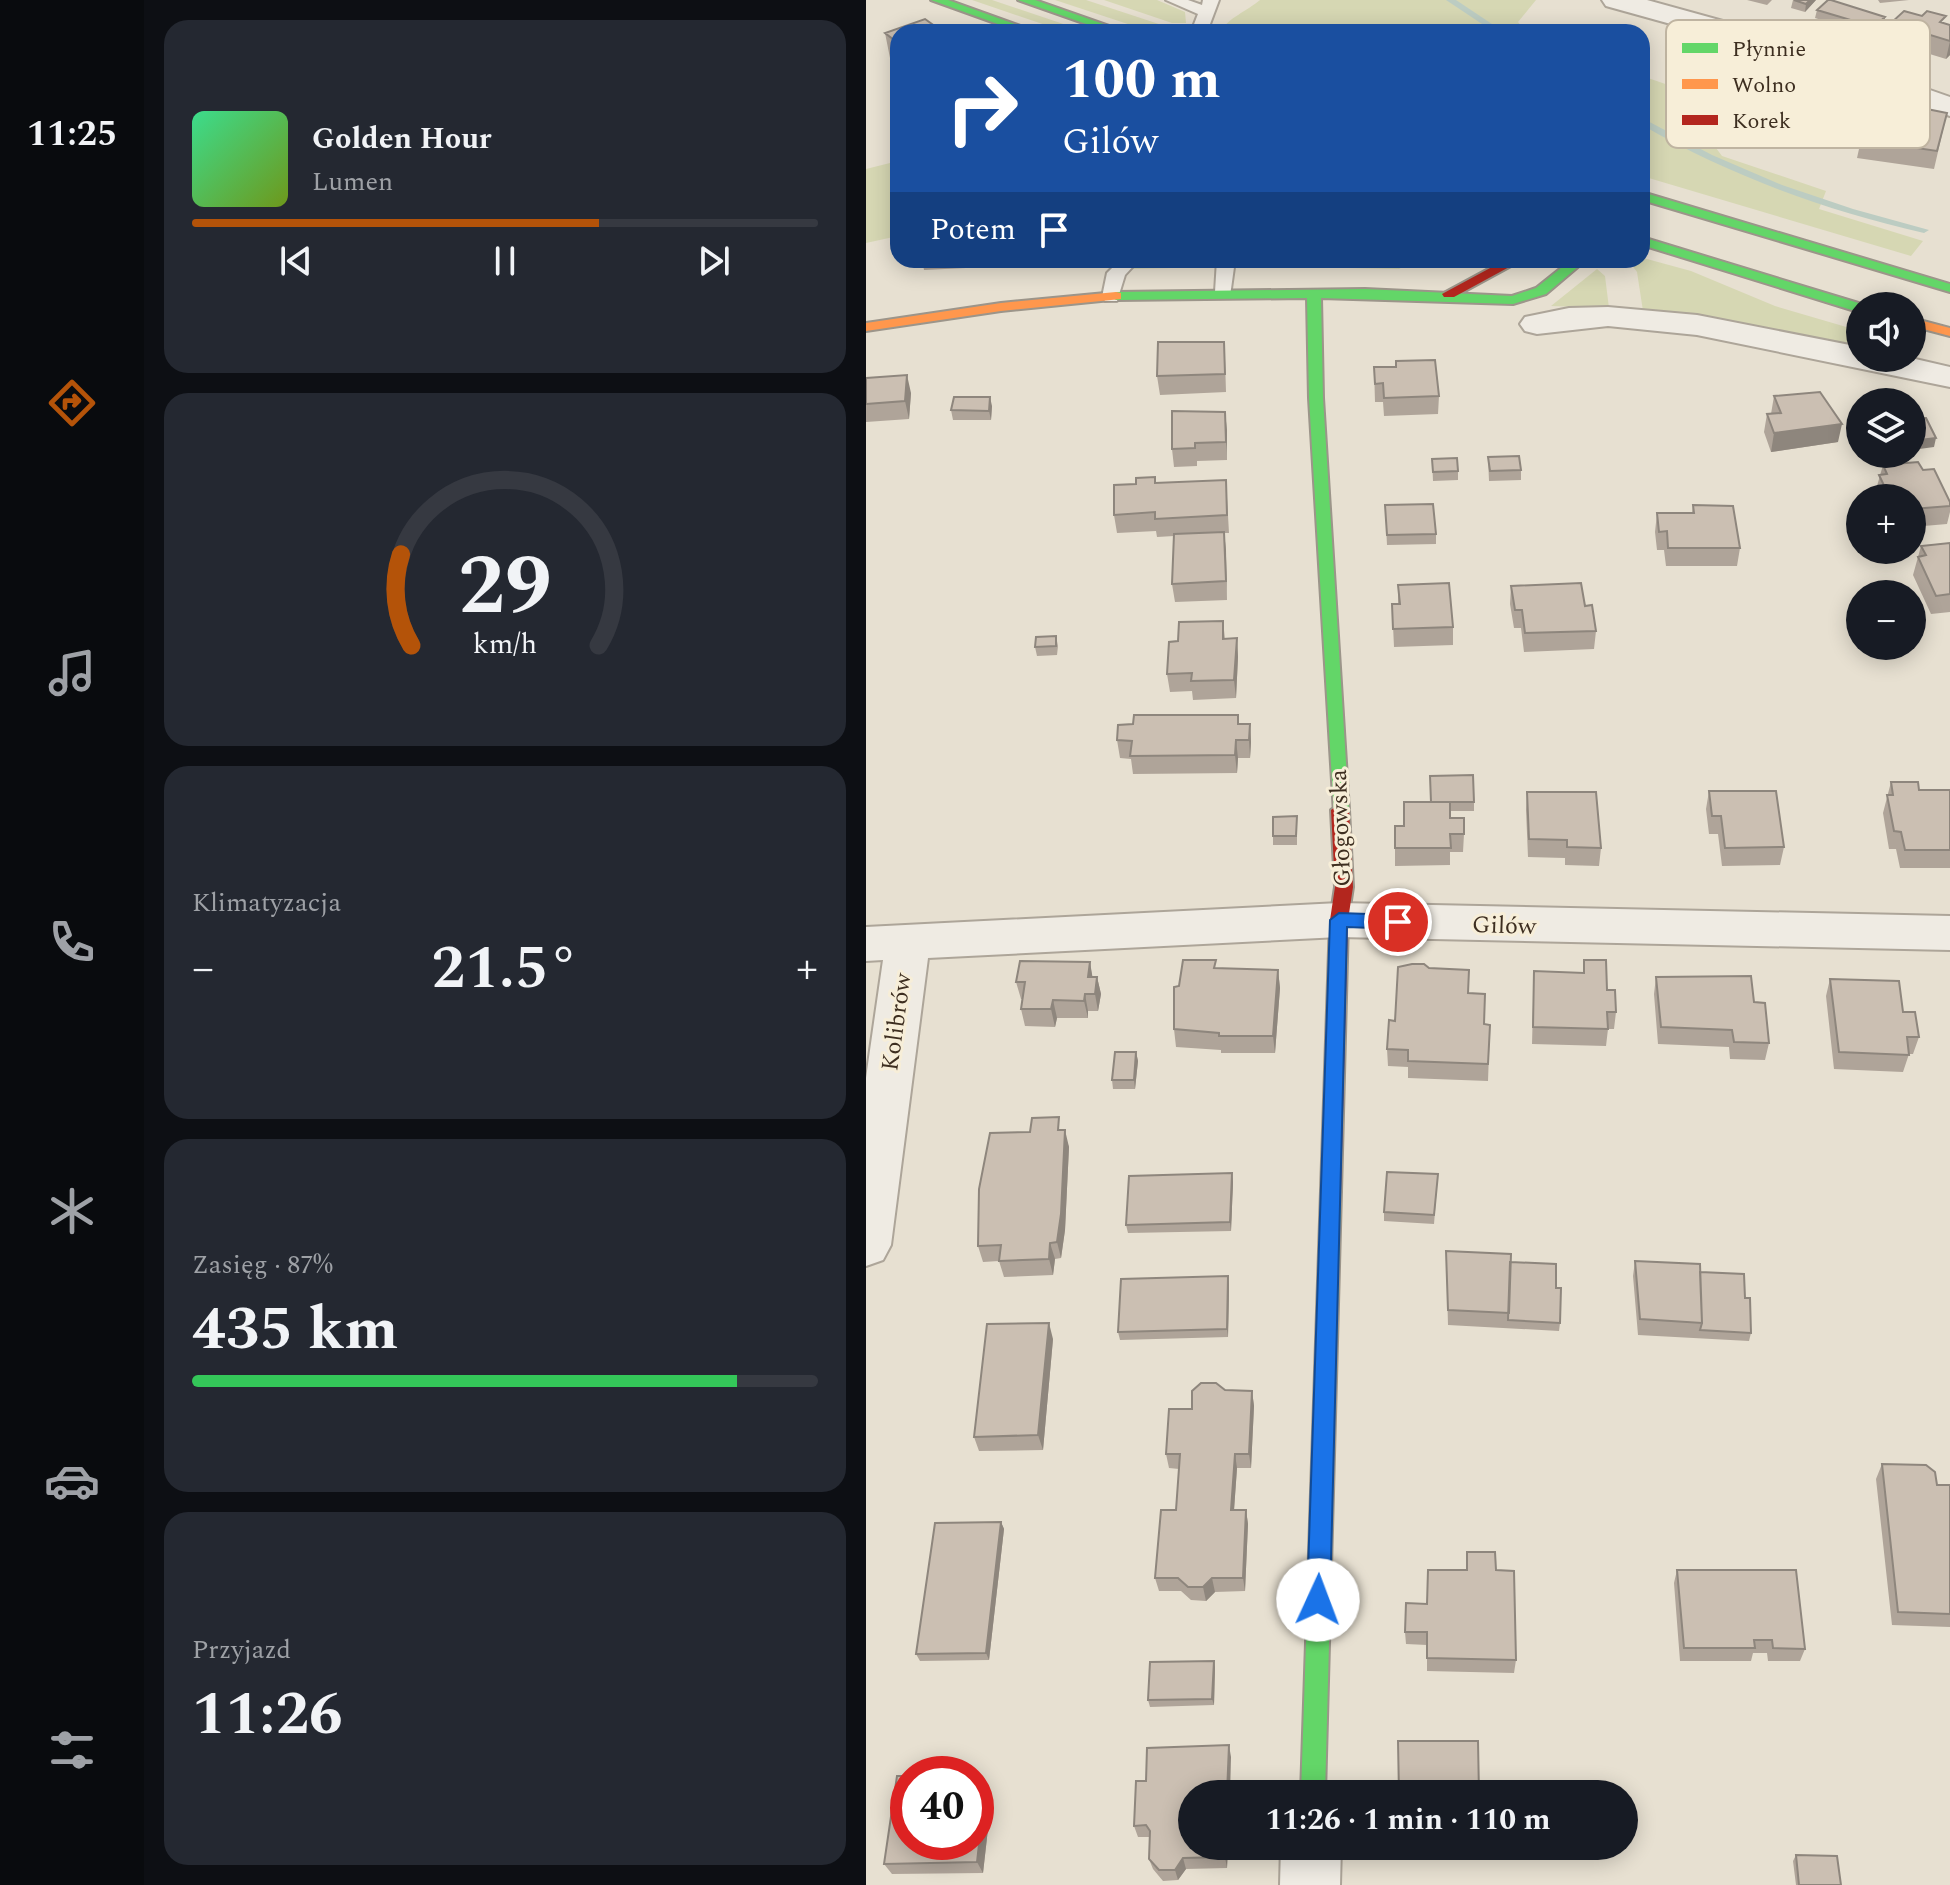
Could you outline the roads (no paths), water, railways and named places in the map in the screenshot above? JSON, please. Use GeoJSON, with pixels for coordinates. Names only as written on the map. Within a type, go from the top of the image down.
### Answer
{"type":"FeatureCollection","features":[{"type":"Feature","properties":{"kind":"street"},"geometry":{"type":"LineString","coordinates":[[937,0],[1008,24]]}},
{"type":"Feature","properties":{"kind":"street"},"geometry":{"type":"LineString","coordinates":[[1024,0],[1096,24]]}},
{"type":"Feature","properties":{"kind":"street"},"geometry":{"type":"LineString","coordinates":[[1616,0],[1688,20]]}},
{"type":"Feature","properties":{"kind":"street"},"geometry":{"type":"LineString","coordinates":[[1930,100],[1950,107]]}},
{"type":"Feature","properties":{"kind":"street"},"geometry":{"type":"LineString","coordinates":[[1650,198],[1950,288]]}},
{"type":"Feature","properties":{"kind":"street"},"geometry":{"type":"LineString","coordinates":[[1650,243],[1846,304]]}},
{"type":"Feature","properties":{"kind":"street"},"geometry":{"type":"LineString","coordinates":[[1447,295],[1489,268]]}},
{"type":"Feature","properties":{"kind":"street"},"geometry":{"type":"LineString","coordinates":[[866,327],[1005,306],[1224,292],[1447,295],[1513,300],[1539,293],[1569,268]]}},
{"type":"Feature","properties":{"kind":"street","name":"Głogowska"},"geometry":{"type":"LineString","coordinates":[[1313,1780],[1339,920],[1344,887],[1316,391],[1314,294]]}},
{"type":"Feature","properties":{"kind":"street"},"geometry":{"type":"LineString","coordinates":[[1537,324],[1569,316],[1624,318],[1718,330],[1846,354]]}},
{"type":"Feature","properties":{"kind":"street"},"geometry":{"type":"LineString","coordinates":[[1926,326],[1950,332]]}},
{"type":"Feature","properties":{"kind":"street"},"geometry":{"type":"LineString","coordinates":[[1926,371],[1950,377]]}},
{"type":"Feature","properties":{"kind":"street","name":"Gilów"},"geometry":{"type":"LineString","coordinates":[[887,943],[1339,920],[1950,933]]}},
{"type":"Feature","properties":{"kind":"street","name":"Kolibrów"},"geometry":{"type":"LineString","coordinates":[[866,1245],[887,943]]}},
{"type":"Feature","properties":{"kind":"street"},"geometry":{"type":"LineString","coordinates":[[1310,1885],[1311,1860]]}},
{"type":"Feature","properties":{"kind":"lane"},"geometry":{"type":"LineString","coordinates":[[1174,0],[1208,6]]}},
{"type":"Feature","properties":{"kind":"lane"},"geometry":{"type":"LineString","coordinates":[[1111,297],[1116,273],[1121,268]]}},
{"type":"Feature","properties":{"kind":"lane"},"geometry":{"type":"LineString","coordinates":[[1224,292],[1226,268]]}},
{"type":"Feature","properties":{"kind":"waterway"},"geometry":{"type":"LineString","coordinates":[[1450,0],[1488,24]]}},
{"type":"Feature","properties":{"kind":"waterway"},"geometry":{"type":"LineString","coordinates":[[1650,126],[1666,135]]}},
{"type":"Feature","properties":{"kind":"waterway"},"geometry":{"type":"LineString","coordinates":[[1691,148],[1778,188],[1850,212],[1924,230]]}}]}
